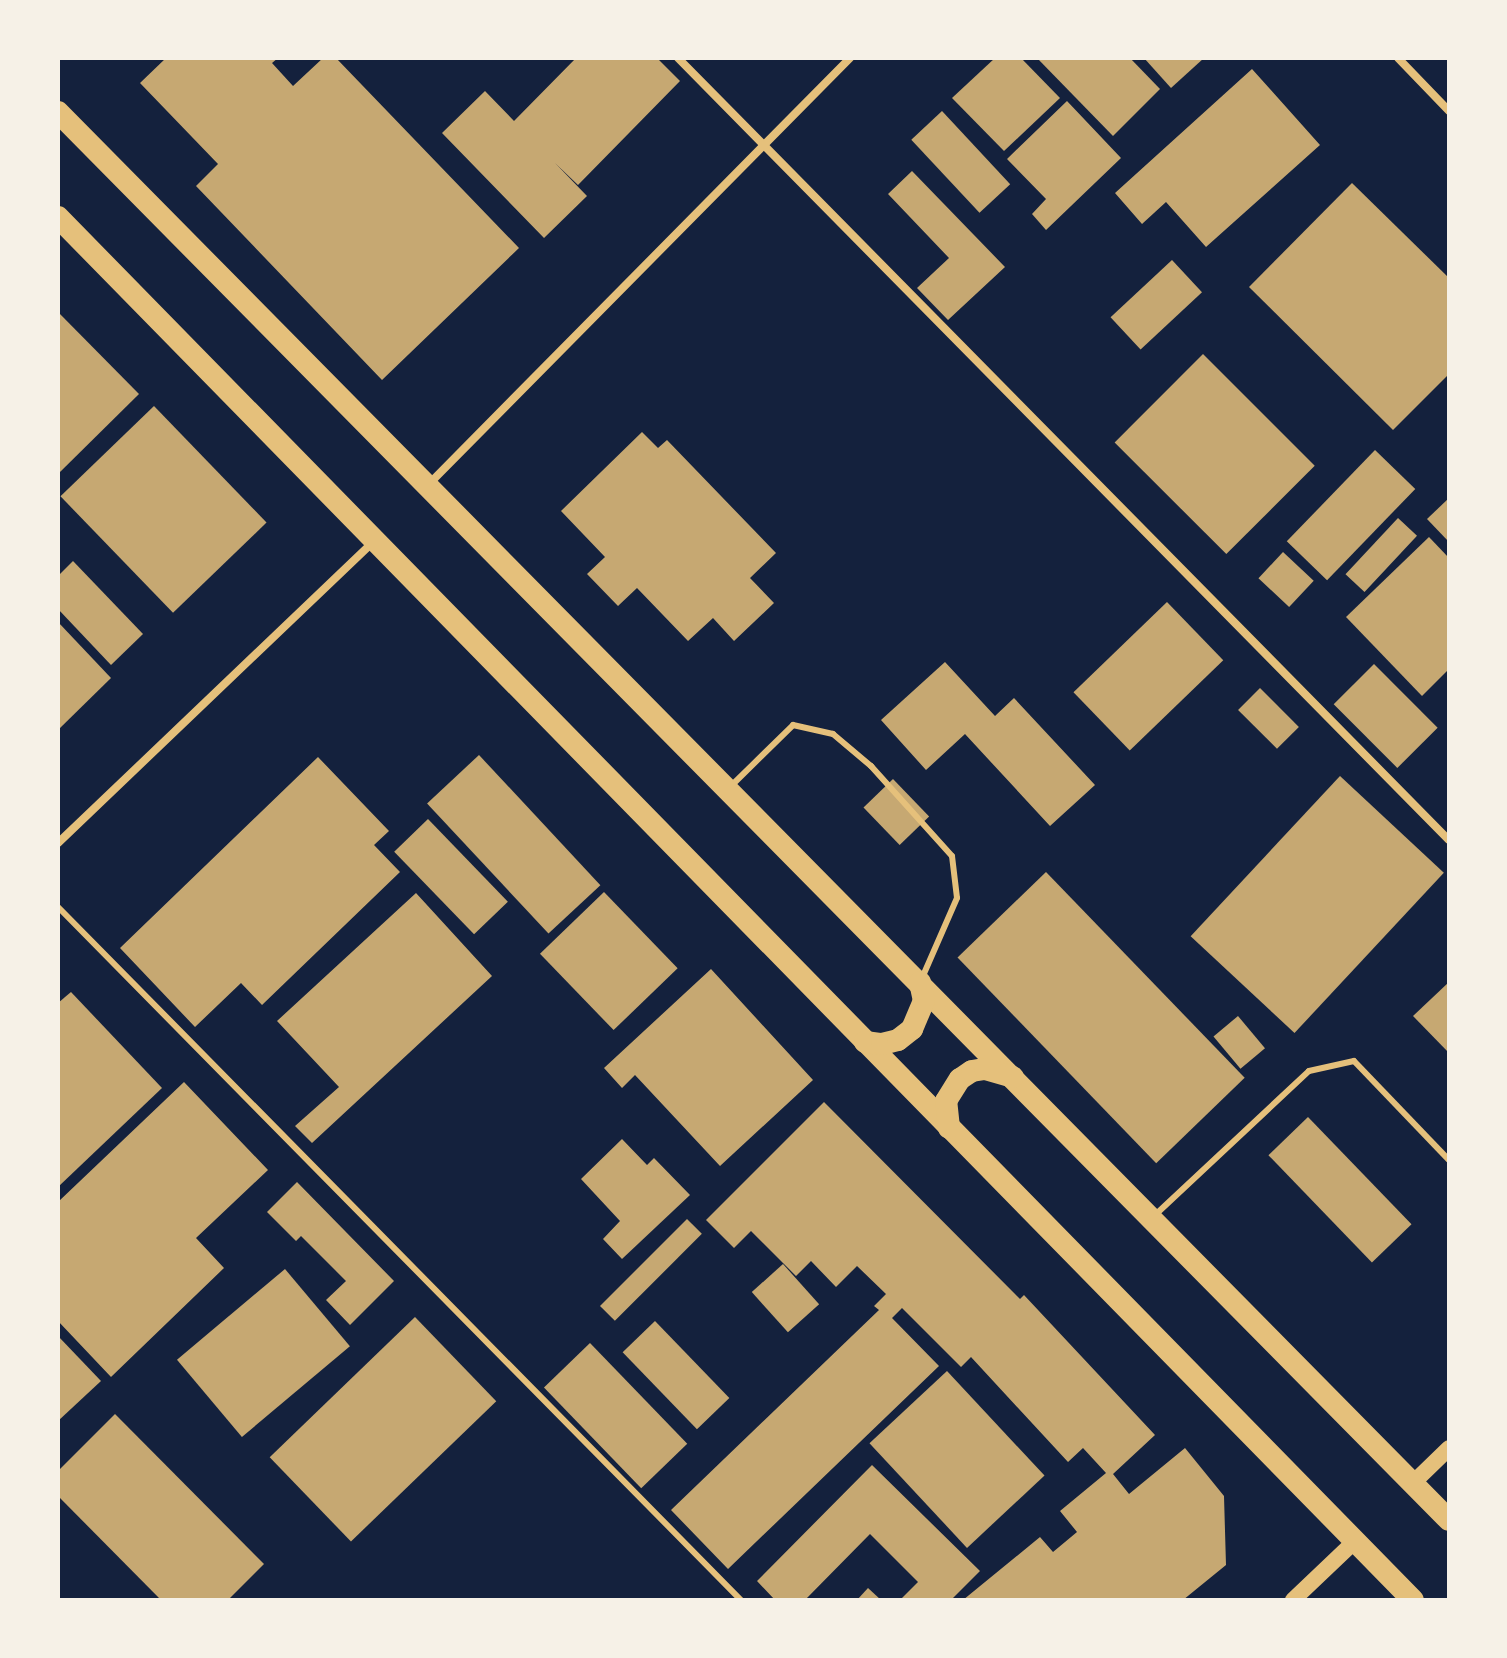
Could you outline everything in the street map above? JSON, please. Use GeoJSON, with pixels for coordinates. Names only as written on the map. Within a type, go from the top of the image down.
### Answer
{"type":"FeatureCollection","features":[{"type":"Feature","properties":{"kind":"highway"},"geometry":{"type":"LineString","coordinates":[[58,112],[1449,1520]]}},
{"type":"Feature","properties":{"kind":"highway"},"geometry":{"type":"LineString","coordinates":[[58,217],[373,542],[1413,1600]]}},
{"type":"Feature","properties":{"kind":"highway"},"geometry":{"type":"LineString","coordinates":[[865,1042],[890,1042],[912,1029],[924,1001],[920,982]]}},
{"type":"Feature","properties":{"kind":"highway"},"geometry":{"type":"LineString","coordinates":[[949,1128],[946,1101],[960,1079],[985,1069],[1013,1077]]}},
{"type":"Feature","properties":{"kind":"main road"},"geometry":{"type":"LineString","coordinates":[[1413,1483],[1449,1448]]}},
{"type":"Feature","properties":{"kind":"main road"},"geometry":{"type":"LineString","coordinates":[[1293,1600],[1355,1541]]}},
{"type":"Feature","properties":{"kind":"street"},"geometry":{"type":"LineString","coordinates":[[678,58],[1449,840]]}},
{"type":"Feature","properties":{"kind":"street"},"geometry":{"type":"LineString","coordinates":[[429,485],[850,58]]}},
{"type":"Feature","properties":{"kind":"street"},"geometry":{"type":"LineString","coordinates":[[1398,58],[1449,111]]}},
{"type":"Feature","properties":{"kind":"street"},"geometry":{"type":"LineString","coordinates":[[58,843],[373,542]]}},
{"type":"Feature","properties":{"kind":"lane"},"geometry":{"type":"LineString","coordinates":[[729,789],[793,725],[833,734],[871,766],[952,856],[957,898],[920,982]]}},
{"type":"Feature","properties":{"kind":"lane"},"geometry":{"type":"LineString","coordinates":[[58,907],[741,1600]]}},
{"type":"Feature","properties":{"kind":"lane"},"geometry":{"type":"LineString","coordinates":[[1151,1218],[1309,1071],[1354,1061],[1449,1160]]}},
{"type":"Feature","properties":{"kind":"building"},"geometry":{"type":"Polygon","coordinates":[[[166,58],[278,58],[272,63],[293,86],[323,58],[336,58],[519,248],[382,380],[196,186],[218,164],[140,83],[166,58]]]}},
{"type":"Feature","properties":{"kind":"building"},"geometry":{"type":"Polygon","coordinates":[[[576,58],[657,58],[680,81],[578,185],[555,163],[587,196],[544,238],[442,133],[485,91],[514,121],[576,58]]]}},
{"type":"Feature","properties":{"kind":"building"},"geometry":{"type":"Polygon","coordinates":[[[995,58],[1021,58],[1060,98],[1004,151],[952,98],[995,58]]]}},
{"type":"Feature","properties":{"kind":"building"},"geometry":{"type":"Polygon","coordinates":[[[1037,58],[1130,58],[1160,89],[1113,136],[1037,58]]]}},
{"type":"Feature","properties":{"kind":"building"},"geometry":{"type":"Polygon","coordinates":[[[1144,58],[1204,58],[1171,88],[1144,58]]]}},
{"type":"Feature","properties":{"kind":"building"},"geometry":{"type":"Polygon","coordinates":[[[1252,69],[1320,145],[1206,247],[1166,202],[1142,224],[1115,193],[1252,69]]]}},
{"type":"Feature","properties":{"kind":"building"},"geometry":{"type":"Polygon","coordinates":[[[1067,101],[1121,158],[1046,230],[1032,214],[1046,199],[1007,159],[1067,101]]]}},
{"type":"Feature","properties":{"kind":"building"},"geometry":{"type":"Polygon","coordinates":[[[942,111],[1010,184],[979,213],[911,140],[942,111]]]}},
{"type":"Feature","properties":{"kind":"building"},"geometry":{"type":"Polygon","coordinates":[[[912,171],[1005,267],[948,320],[917,288],[949,258],[888,194],[912,171]]]}},
{"type":"Feature","properties":{"kind":"building"},"geometry":{"type":"Polygon","coordinates":[[[1352,183],[1449,278],[1449,374],[1393,430],[1249,287],[1352,183]]]}},
{"type":"Feature","properties":{"kind":"building"},"geometry":{"type":"Polygon","coordinates":[[[1172,260],[1202,292],[1141,349],[1111,317],[1172,260]]]}},
{"type":"Feature","properties":{"kind":"building"},"geometry":{"type":"Polygon","coordinates":[[[58,312],[139,394],[58,474],[58,312]]]}},
{"type":"Feature","properties":{"kind":"building"},"geometry":{"type":"Polygon","coordinates":[[[1203,354],[1315,466],[1226,554],[1115,442],[1203,354]]]}},
{"type":"Feature","properties":{"kind":"building"},"geometry":{"type":"Polygon","coordinates":[[[154,406],[267,523],[173,613],[60,496],[154,406]]]}},
{"type":"Feature","properties":{"kind":"building"},"geometry":{"type":"Polygon","coordinates":[[[642,432],[658,448],[667,440],[776,553],[750,578],[774,603],[734,641],[713,618],[688,641],[637,588],[618,606],[587,574],[605,557],[561,511],[642,432]]]}},
{"type":"Feature","properties":{"kind":"building"},"geometry":{"type":"Polygon","coordinates":[[[1375,450],[1415,489],[1327,580],[1287,541],[1375,450]]]}},
{"type":"Feature","properties":{"kind":"building"},"geometry":{"type":"Polygon","coordinates":[[[1449,498],[1449,542],[1427,519],[1449,498]]]}},
{"type":"Feature","properties":{"kind":"building"},"geometry":{"type":"Polygon","coordinates":[[[1398,518],[1417,536],[1365,592],[1345,574],[1398,518]]]}},
{"type":"Feature","properties":{"kind":"building"},"geometry":{"type":"Polygon","coordinates":[[[1429,537],[1449,558],[1449,669],[1422,696],[1346,617],[1429,537]]]}},
{"type":"Feature","properties":{"kind":"building"},"geometry":{"type":"Polygon","coordinates":[[[1283,552],[1314,581],[1289,607],[1258,578],[1283,552]]]}},
{"type":"Feature","properties":{"kind":"building"},"geometry":{"type":"Polygon","coordinates":[[[73,561],[143,634],[111,665],[58,609],[58,576],[73,561]]]}},
{"type":"Feature","properties":{"kind":"building"},"geometry":{"type":"Polygon","coordinates":[[[1167,602],[1223,660],[1130,751],[1073,692],[1167,602]]]}},
{"type":"Feature","properties":{"kind":"building"},"geometry":{"type":"Polygon","coordinates":[[[58,622],[111,678],[58,730],[58,622]]]}},
{"type":"Feature","properties":{"kind":"building"},"geometry":{"type":"Polygon","coordinates":[[[945,662],[995,716],[1014,698],[1095,785],[1050,826],[965,734],[926,770],[881,720],[945,662]]]}},
{"type":"Feature","properties":{"kind":"building"},"geometry":{"type":"Polygon","coordinates":[[[1374,664],[1438,728],[1397,768],[1334,704],[1374,664]]]}},
{"type":"Feature","properties":{"kind":"building"},"geometry":{"type":"Polygon","coordinates":[[[1260,688],[1299,727],[1277,749],[1238,710],[1260,688]]]}},
{"type":"Feature","properties":{"kind":"building"},"geometry":{"type":"Polygon","coordinates":[[[479,755],[600,885],[548,934],[427,803],[479,755]]]}},
{"type":"Feature","properties":{"kind":"building"},"geometry":{"type":"Polygon","coordinates":[[[318,757],[389,831],[374,845],[400,872],[262,1005],[241,983],[195,1027],[120,948],[318,757]]]}},
{"type":"Feature","properties":{"kind":"building"},"geometry":{"type":"Polygon","coordinates":[[[1340,776],[1444,873],[1294,1033],[1191,936],[1340,776]]]}},
{"type":"Feature","properties":{"kind":"building"},"geometry":{"type":"Polygon","coordinates":[[[893,779],[929,816],[900,845],[864,807],[893,779]]]}},
{"type":"Feature","properties":{"kind":"building"},"geometry":{"type":"Polygon","coordinates":[[[428,819],[508,902],[474,934],[394,852],[428,819]]]}},
{"type":"Feature","properties":{"kind":"building"},"geometry":{"type":"Polygon","coordinates":[[[1046,872],[1245,1078],[1156,1163],[958,957],[1046,872]]]}},
{"type":"Feature","properties":{"kind":"building"},"geometry":{"type":"Polygon","coordinates":[[[604,892],[678,968],[614,1030],[540,954],[604,892]]]}},
{"type":"Feature","properties":{"kind":"building"},"geometry":{"type":"Polygon","coordinates":[[[416,893],[492,976],[312,1143],[295,1126],[339,1087],[277,1021],[416,893]]]}},
{"type":"Feature","properties":{"kind":"building"},"geometry":{"type":"Polygon","coordinates":[[[711,969],[813,1080],[720,1166],[635,1075],[622,1088],[604,1068],[711,969]]]}},
{"type":"Feature","properties":{"kind":"building"},"geometry":{"type":"Polygon","coordinates":[[[1449,982],[1449,1053],[1413,1016],[1449,982]]]}},
{"type":"Feature","properties":{"kind":"building"},"geometry":{"type":"Polygon","coordinates":[[[71,992],[162,1088],[58,1187],[58,1003],[71,992]]]}},
{"type":"Feature","properties":{"kind":"building"},"geometry":{"type":"Polygon","coordinates":[[[1238,1016],[1265,1048],[1240,1069],[1213,1037],[1238,1016]]]}},
{"type":"Feature","properties":{"kind":"building"},"geometry":{"type":"Polygon","coordinates":[[[184,1082],[268,1170],[196,1238],[224,1268],[111,1377],[58,1321],[58,1202],[184,1082]]]}},
{"type":"Feature","properties":{"kind":"building"},"geometry":{"type":"Polygon","coordinates":[[[824,1102],[1020,1299],[1024,1295],[1155,1435],[1113,1474],[1129,1494],[1185,1448],[1224,1496],[1226,1565],[1183,1600],[963,1600],[1040,1537],[1053,1552],[1077,1532],[1060,1511],[1106,1473],[1083,1448],[1068,1462],[971,1357],[961,1367],[902,1308],[892,1318],[939,1366],[728,1569],[671,1510],[879,1310],[874,1306],[886,1294],[857,1266],[836,1287],[811,1261],[796,1276],[751,1231],[734,1248],[706,1220],[824,1102]]]}},
{"type":"Feature","properties":{"kind":"building"},"geometry":{"type":"Polygon","coordinates":[[[1308,1117],[1412,1224],[1372,1262],[1268,1155],[1308,1117]]]}},
{"type":"Feature","properties":{"kind":"building"},"geometry":{"type":"Polygon","coordinates":[[[622,1139],[647,1165],[654,1158],[690,1195],[622,1259],[603,1239],[620,1221],[581,1179],[622,1139]]]}},
{"type":"Feature","properties":{"kind":"building"},"geometry":{"type":"Polygon","coordinates":[[[297,1182],[394,1281],[350,1325],[326,1300],[346,1281],[301,1236],[296,1241],[267,1212],[297,1182]]]}},
{"type":"Feature","properties":{"kind":"building"},"geometry":{"type":"Polygon","coordinates":[[[687,1219],[702,1234],[615,1321],[600,1306],[687,1219]]]}},
{"type":"Feature","properties":{"kind":"building"},"geometry":{"type":"Polygon","coordinates":[[[783,1264],[819,1304],[788,1332],[752,1292],[783,1264]]]}},
{"type":"Feature","properties":{"kind":"building"},"geometry":{"type":"Polygon","coordinates":[[[285,1269],[350,1346],[242,1437],[177,1360],[285,1269]]]}},
{"type":"Feature","properties":{"kind":"building"},"geometry":{"type":"Polygon","coordinates":[[[415,1317],[496,1401],[351,1541],[270,1457],[415,1317]]]}},
{"type":"Feature","properties":{"kind":"building"},"geometry":{"type":"Polygon","coordinates":[[[655,1321],[729,1398],[697,1429],[623,1352],[655,1321]]]}},
{"type":"Feature","properties":{"kind":"building"},"geometry":{"type":"Polygon","coordinates":[[[58,1336],[101,1381],[58,1421],[58,1336]]]}},
{"type":"Feature","properties":{"kind":"building"},"geometry":{"type":"Polygon","coordinates":[[[590,1343],[687,1444],[641,1488],[544,1387],[590,1343]]]}},
{"type":"Feature","properties":{"kind":"building"},"geometry":{"type":"Polygon","coordinates":[[[947,1371],[1045,1476],[967,1548],[869,1443],[947,1371]]]}},
{"type":"Feature","properties":{"kind":"building"},"geometry":{"type":"Polygon","coordinates":[[[115,1414],[264,1564],[228,1600],[161,1600],[58,1496],[58,1471],[115,1414]]]}},
{"type":"Feature","properties":{"kind":"building"},"geometry":{"type":"Polygon","coordinates":[[[872,1465],[980,1571],[951,1600],[900,1600],[918,1582],[870,1534],[805,1600],[775,1600],[757,1581],[872,1465]]]}},
{"type":"Feature","properties":{"kind":"building"},"geometry":{"type":"Polygon","coordinates":[[[868,1588],[881,1600],[857,1600],[868,1588]]]}}]}
